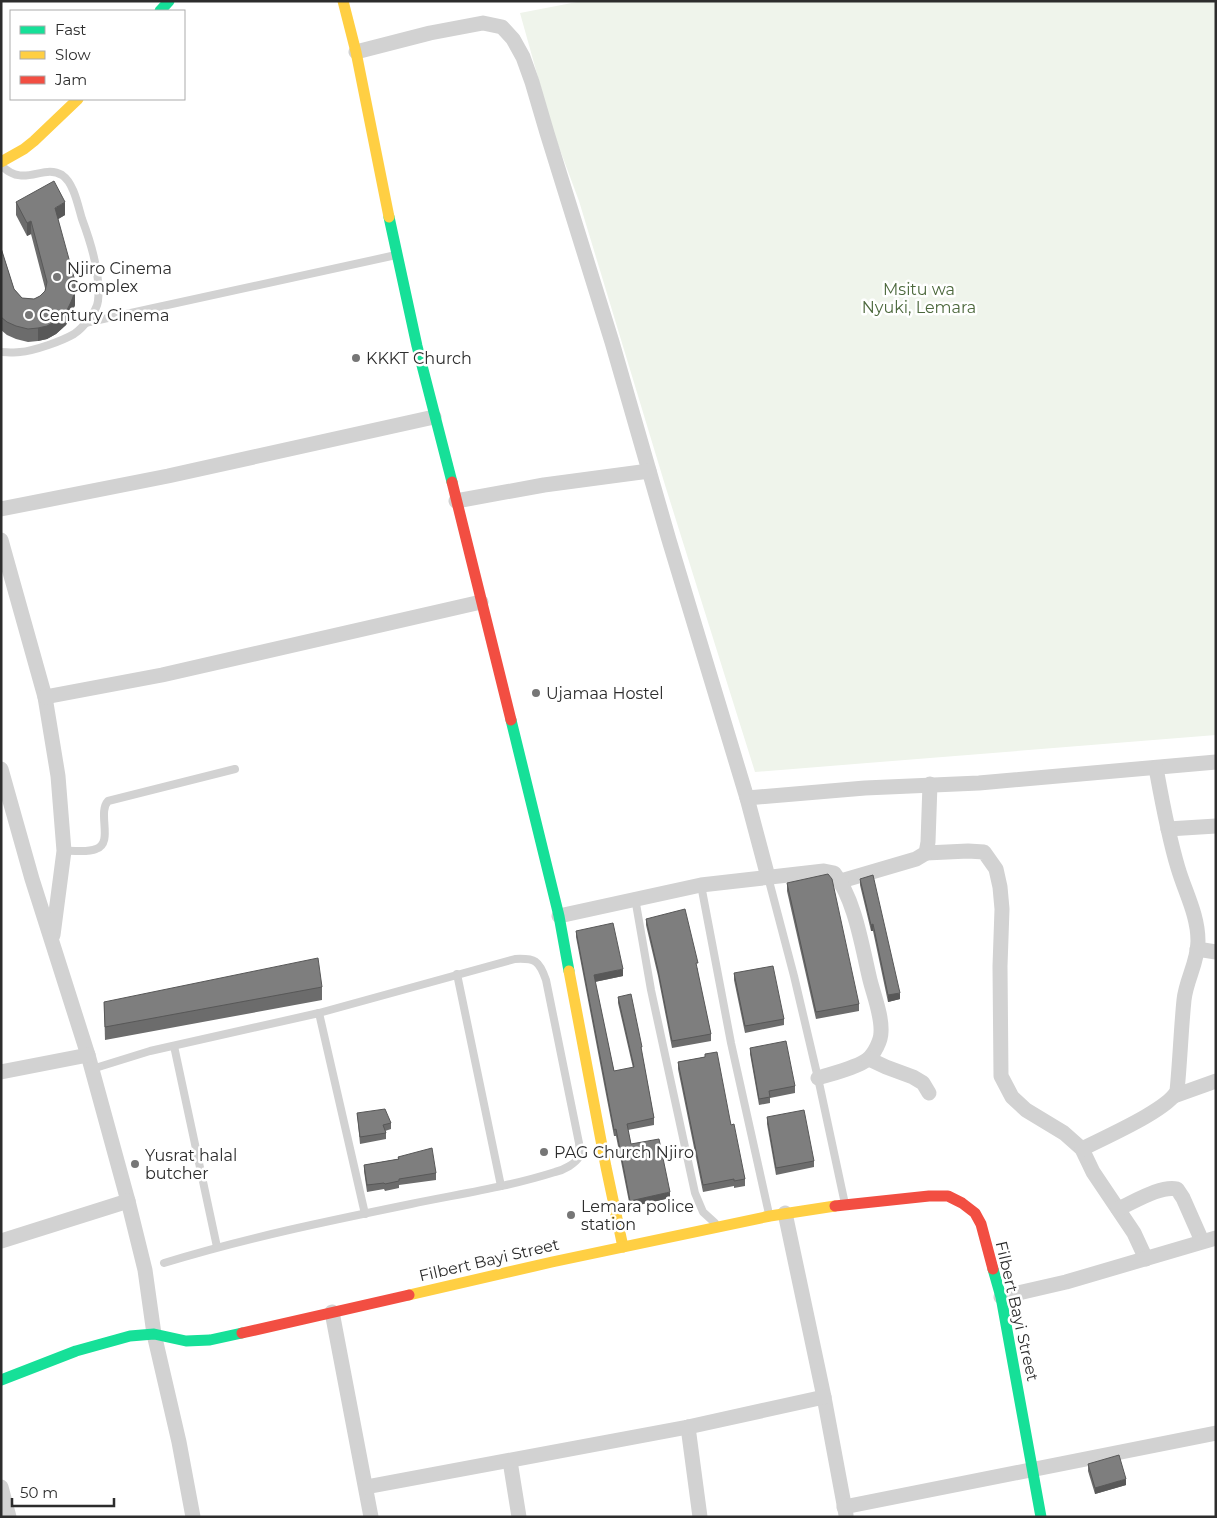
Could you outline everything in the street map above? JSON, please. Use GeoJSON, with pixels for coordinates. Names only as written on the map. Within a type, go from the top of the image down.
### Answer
{"type":"FeatureCollection","features":[{"type":"Feature","properties":{"kind":"street"},"geometry":{"type":"LineString","coordinates":[[343,1],[356,52],[417,346],[559,916],[606,1167],[624,1247]]}},
{"type":"Feature","properties":{"kind":"street"},"geometry":{"type":"LineString","coordinates":[[356,52],[430,33],[483,23],[502,27],[513,39],[523,57],[612,342],[668,540],[747,798],[768,877]]}},
{"type":"Feature","properties":{"kind":"street"},"geometry":{"type":"LineString","coordinates":[[1,164],[34,141],[77,100]]}},
{"type":"Feature","properties":{"kind":"street"},"geometry":{"type":"LineString","coordinates":[[1,509],[168,476],[434,417]]}},
{"type":"Feature","properties":{"kind":"street"},"geometry":{"type":"LineString","coordinates":[[456,501],[544,484],[649,471]]}},
{"type":"Feature","properties":{"kind":"street"},"geometry":{"type":"LineString","coordinates":[[1,540],[45,698],[58,776],[64,851],[52,942]]}},
{"type":"Feature","properties":{"kind":"street"},"geometry":{"type":"LineString","coordinates":[[45,698],[162,675],[481,602]]}},
{"type":"Feature","properties":{"kind":"street"},"geometry":{"type":"LineString","coordinates":[[747,798],[930,784],[979,783],[1216,762]]}},
{"type":"Feature","properties":{"kind":"street"},"geometry":{"type":"LineString","coordinates":[[1082,1148],[1160,1108],[1177,1091],[1184,1000],[1187,981],[1196,956],[1198,940],[1194,915],[1177,866],[1156,768]]}},
{"type":"Feature","properties":{"kind":"street"},"geometry":{"type":"LineString","coordinates":[[1,769],[18,831],[90,1062],[128,1201],[145,1270],[154,1334],[179,1442],[193,1517]]}},
{"type":"Feature","properties":{"kind":"street"},"geometry":{"type":"LineString","coordinates":[[926,853],[930,784]]}},
{"type":"Feature","properties":{"kind":"street"},"geometry":{"type":"LineString","coordinates":[[1168,829],[1216,826]]}},
{"type":"Feature","properties":{"kind":"street"},"geometry":{"type":"LineString","coordinates":[[841,881],[916,858],[926,853],[984,852],[996,869],[1002,909],[1000,966],[1001,1076],[1012,1097],[1026,1110],[1064,1133],[1082,1148],[1092,1172],[1134,1234],[1146,1259]]}},
{"type":"Feature","properties":{"kind":"street"},"geometry":{"type":"LineString","coordinates":[[559,916],[701,885],[824,871],[834,873],[841,881],[851,905],[879,1014],[881,1032],[879,1043],[869,1059],[861,1064],[818,1078]]}},
{"type":"Feature","properties":{"kind":"street"},"geometry":{"type":"LineString","coordinates":[[1197,949],[1216,952]]}},
{"type":"Feature","properties":{"kind":"street"},"geometry":{"type":"LineString","coordinates":[[869,1059],[913,1077],[923,1083],[929,1093]]}},
{"type":"Feature","properties":{"kind":"street"},"geometry":{"type":"LineString","coordinates":[[1,1072],[90,1062]]}},
{"type":"Feature","properties":{"kind":"street"},"geometry":{"type":"LineString","coordinates":[[1174,1096],[1216,1081]]}},
{"type":"Feature","properties":{"kind":"street"},"geometry":{"type":"LineString","coordinates":[[1001,1297],[1066,1282],[1209,1239],[1177,1189],[1170,1188],[1160,1191],[1118,1209]]}},
{"type":"Feature","properties":{"kind":"street","name":"Filbert Bayi Street"},"geometry":{"type":"LineString","coordinates":[[1,1380],[76,1351],[130,1336],[154,1334],[186,1341],[210,1340],[624,1247],[785,1213],[929,1196],[948,1196],[962,1203],[975,1213],[980,1224],[1001,1297],[1041,1517]]}},
{"type":"Feature","properties":{"kind":"street"},"geometry":{"type":"LineString","coordinates":[[1,1241],[128,1201]]}},
{"type":"Feature","properties":{"kind":"street"},"geometry":{"type":"LineString","coordinates":[[785,1213],[824,1397],[845,1512],[1033,1469],[1216,1433]]}},
{"type":"Feature","properties":{"kind":"street"},"geometry":{"type":"LineString","coordinates":[[332,1312],[371,1517]]}},
{"type":"Feature","properties":{"kind":"street"},"geometry":{"type":"LineString","coordinates":[[366,1487],[688,1427],[824,1397]]}},
{"type":"Feature","properties":{"kind":"street"},"geometry":{"type":"LineString","coordinates":[[688,1427],[700,1517]]}},
{"type":"Feature","properties":{"kind":"street"},"geometry":{"type":"LineString","coordinates":[[510,1461],[519,1517]]}},
{"type":"Feature","properties":{"kind":"street"},"geometry":{"type":"LineString","coordinates":[[1,1487],[9,1517]]}},
{"type":"Feature","properties":{"kind":"lane"},"geometry":{"type":"LineString","coordinates":[[1,164],[15,176],[52,172],[62,175],[70,184],[87,232],[97,278],[98,302],[92,316],[75,333],[47,345],[20,352],[2,353]]}},
{"type":"Feature","properties":{"kind":"lane"},"geometry":{"type":"LineString","coordinates":[[85,323],[398,254]]}},
{"type":"Feature","properties":{"kind":"lane"},"geometry":{"type":"LineString","coordinates":[[64,851],[100,848],[105,840],[104,811],[105,804],[108,801],[235,769]]}},
{"type":"Feature","properties":{"kind":"lane"},"geometry":{"type":"LineString","coordinates":[[768,877],[818,1078],[845,1206]]}},
{"type":"Feature","properties":{"kind":"lane"},"geometry":{"type":"LineString","coordinates":[[701,885],[731,1043],[770,1216]]}},
{"type":"Feature","properties":{"kind":"lane"},"geometry":{"type":"LineString","coordinates":[[635,898],[651,990],[695,1193],[703,1212],[721,1227]]}},
{"type":"Feature","properties":{"kind":"lane"},"geometry":{"type":"LineString","coordinates":[[90,1062],[174,1046],[319,1013],[457,974],[515,960],[526,959],[535,961],[541,966],[546,980],[579,1143],[580,1156],[573,1164],[557,1172],[501,1186],[218,1247],[164,1263]]}},
{"type":"Feature","properties":{"kind":"lane"},"geometry":{"type":"LineString","coordinates":[[457,974],[501,1186]]}},
{"type":"Feature","properties":{"kind":"lane"},"geometry":{"type":"LineString","coordinates":[[319,1013],[365,1214]]}},
{"type":"Feature","properties":{"kind":"lane"},"geometry":{"type":"LineString","coordinates":[[174,1046],[218,1247]]}},
{"type":"Feature","properties":{"kind":"green space","name":"Msitu wa Nyuki, Lemara"},"geometry":{"type":"Polygon","coordinates":[[[582,1],[1216,1],[1216,735],[755,772],[579,201],[553,131],[520,13],[582,1]]]}},
{"type":"Feature","properties":{"kind":"building","name":"Njiro Cinema Complex"},"geometry":{"type":"Polygon","coordinates":[[[54,181],[65,202],[55,208],[75,281],[75,292],[66,312],[56,321],[47,326],[28,329],[7,322],[1,317],[1,248],[14,289],[22,298],[34,299],[40,296],[45,291],[47,282],[31,221],[27,223],[16,202],[54,181]]]}},
{"type":"Feature","properties":{"kind":"building"},"geometry":{"type":"Polygon","coordinates":[[[828,874],[832,879],[859,1004],[816,1012],[787,883],[828,874]]]}},
{"type":"Feature","properties":{"kind":"building"},"geometry":{"type":"Polygon","coordinates":[[[873,875],[900,993],[888,995],[873,924],[871,925],[860,879],[873,875]]]}},
{"type":"Feature","properties":{"kind":"building"},"geometry":{"type":"Polygon","coordinates":[[[685,909],[698,963],[696,963],[711,1034],[672,1041],[646,919],[685,909]]]}},
{"type":"Feature","properties":{"kind":"building"},"geometry":{"type":"Polygon","coordinates":[[[613,923],[623,969],[594,975],[614,1071],[634,1067],[618,997],[631,994],[654,1118],[627,1124],[631,1144],[659,1139],[670,1192],[630,1201],[616,1129],[614,1130],[576,931],[613,923]]]}},
{"type":"Feature","properties":{"kind":"building"},"geometry":{"type":"Polygon","coordinates":[[[318,958],[322,987],[105,1027],[104,1002],[318,958]]]}},
{"type":"Feature","properties":{"kind":"building"},"geometry":{"type":"Polygon","coordinates":[[[773,966],[784,1019],[745,1026],[734,973],[773,966]]]}},
{"type":"Feature","properties":{"kind":"building"},"geometry":{"type":"Polygon","coordinates":[[[786,1041],[795,1086],[769,1091],[770,1097],[759,1099],[750,1048],[786,1041]]]}},
{"type":"Feature","properties":{"kind":"building"},"geometry":{"type":"Polygon","coordinates":[[[717,1052],[731,1125],[734,1124],[745,1179],[734,1181],[734,1179],[703,1185],[678,1062],[705,1057],[705,1054],[717,1052]]]}},
{"type":"Feature","properties":{"kind":"building"},"geometry":{"type":"Polygon","coordinates":[[[385,1109],[391,1123],[383,1125],[386,1133],[360,1137],[357,1113],[385,1109]]]}},
{"type":"Feature","properties":{"kind":"building"},"geometry":{"type":"Polygon","coordinates":[[[804,1110],[814,1161],[776,1168],[767,1117],[804,1110]]]}},
{"type":"Feature","properties":{"kind":"building"},"geometry":{"type":"Polygon","coordinates":[[[432,1148],[436,1173],[399,1179],[399,1181],[385,1184],[367,1185],[364,1165],[399,1159],[398,1157],[432,1148]]]}},
{"type":"Feature","properties":{"kind":"building"},"geometry":{"type":"Polygon","coordinates":[[[1119,1455],[1126,1479],[1095,1488],[1088,1464],[1119,1455]]]}},
{"type":"Feature","properties":{"kind":"traffic: fast"},"geometry":{"type":"LineString","coordinates":[[161,10],[169,1]]}},
{"type":"Feature","properties":{"kind":"traffic: fast"},"geometry":{"type":"LineString","coordinates":[[389,217],[417,346],[452,482]]}},
{"type":"Feature","properties":{"kind":"traffic: fast"},"geometry":{"type":"LineString","coordinates":[[511,720],[559,916],[569,971]]}},
{"type":"Feature","properties":{"kind":"traffic: fast"},"geometry":{"type":"LineString","coordinates":[[993,1269],[1001,1297],[1041,1517]]}},
{"type":"Feature","properties":{"kind":"traffic: fast"},"geometry":{"type":"LineString","coordinates":[[1,1380],[76,1351],[130,1336],[154,1334],[186,1341],[210,1340],[242,1333]]}},
{"type":"Feature","properties":{"kind":"traffic: slow"},"geometry":{"type":"LineString","coordinates":[[343,1],[356,52],[389,217]]}},
{"type":"Feature","properties":{"kind":"traffic: slow"},"geometry":{"type":"LineString","coordinates":[[1,162],[34,141],[77,100]]}},
{"type":"Feature","properties":{"kind":"traffic: slow"},"geometry":{"type":"LineString","coordinates":[[569,971],[623,1247]]}},
{"type":"Feature","properties":{"kind":"traffic: slow"},"geometry":{"type":"LineString","coordinates":[[409,1295],[552,1262],[770,1216],[835,1206]]}},
{"type":"Feature","properties":{"kind":"traffic: jam"},"geometry":{"type":"LineString","coordinates":[[452,482],[511,720]]}},
{"type":"Feature","properties":{"kind":"traffic: jam"},"geometry":{"type":"LineString","coordinates":[[835,1206],[929,1196],[948,1196],[962,1203],[975,1213],[981,1224],[993,1269]]}},
{"type":"Feature","properties":{"kind":"traffic: jam"},"geometry":{"type":"LineString","coordinates":[[242,1333],[409,1295]]}},
{"type":"Feature","properties":{"kind":"place","name":"Njiro Cinema Complex"},"geometry":{"type":"Point","coordinates":[57,277]}},
{"type":"Feature","properties":{"kind":"place","name":"Century Cinema"},"geometry":{"type":"Point","coordinates":[29,315]}},
{"type":"Feature","properties":{"kind":"place","name":"KKKT Church"},"geometry":{"type":"Point","coordinates":[356,358]}},
{"type":"Feature","properties":{"kind":"place","name":"Ujamaa Hostel"},"geometry":{"type":"Point","coordinates":[536,693]}},
{"type":"Feature","properties":{"kind":"place","name":"PAG Church Njiro"},"geometry":{"type":"Point","coordinates":[544,1152]}},
{"type":"Feature","properties":{"kind":"place","name":"Yusrat halal butcher"},"geometry":{"type":"Point","coordinates":[135,1164]}},
{"type":"Feature","properties":{"kind":"place","name":"Lemara police station"},"geometry":{"type":"Point","coordinates":[571,1215]}}]}
